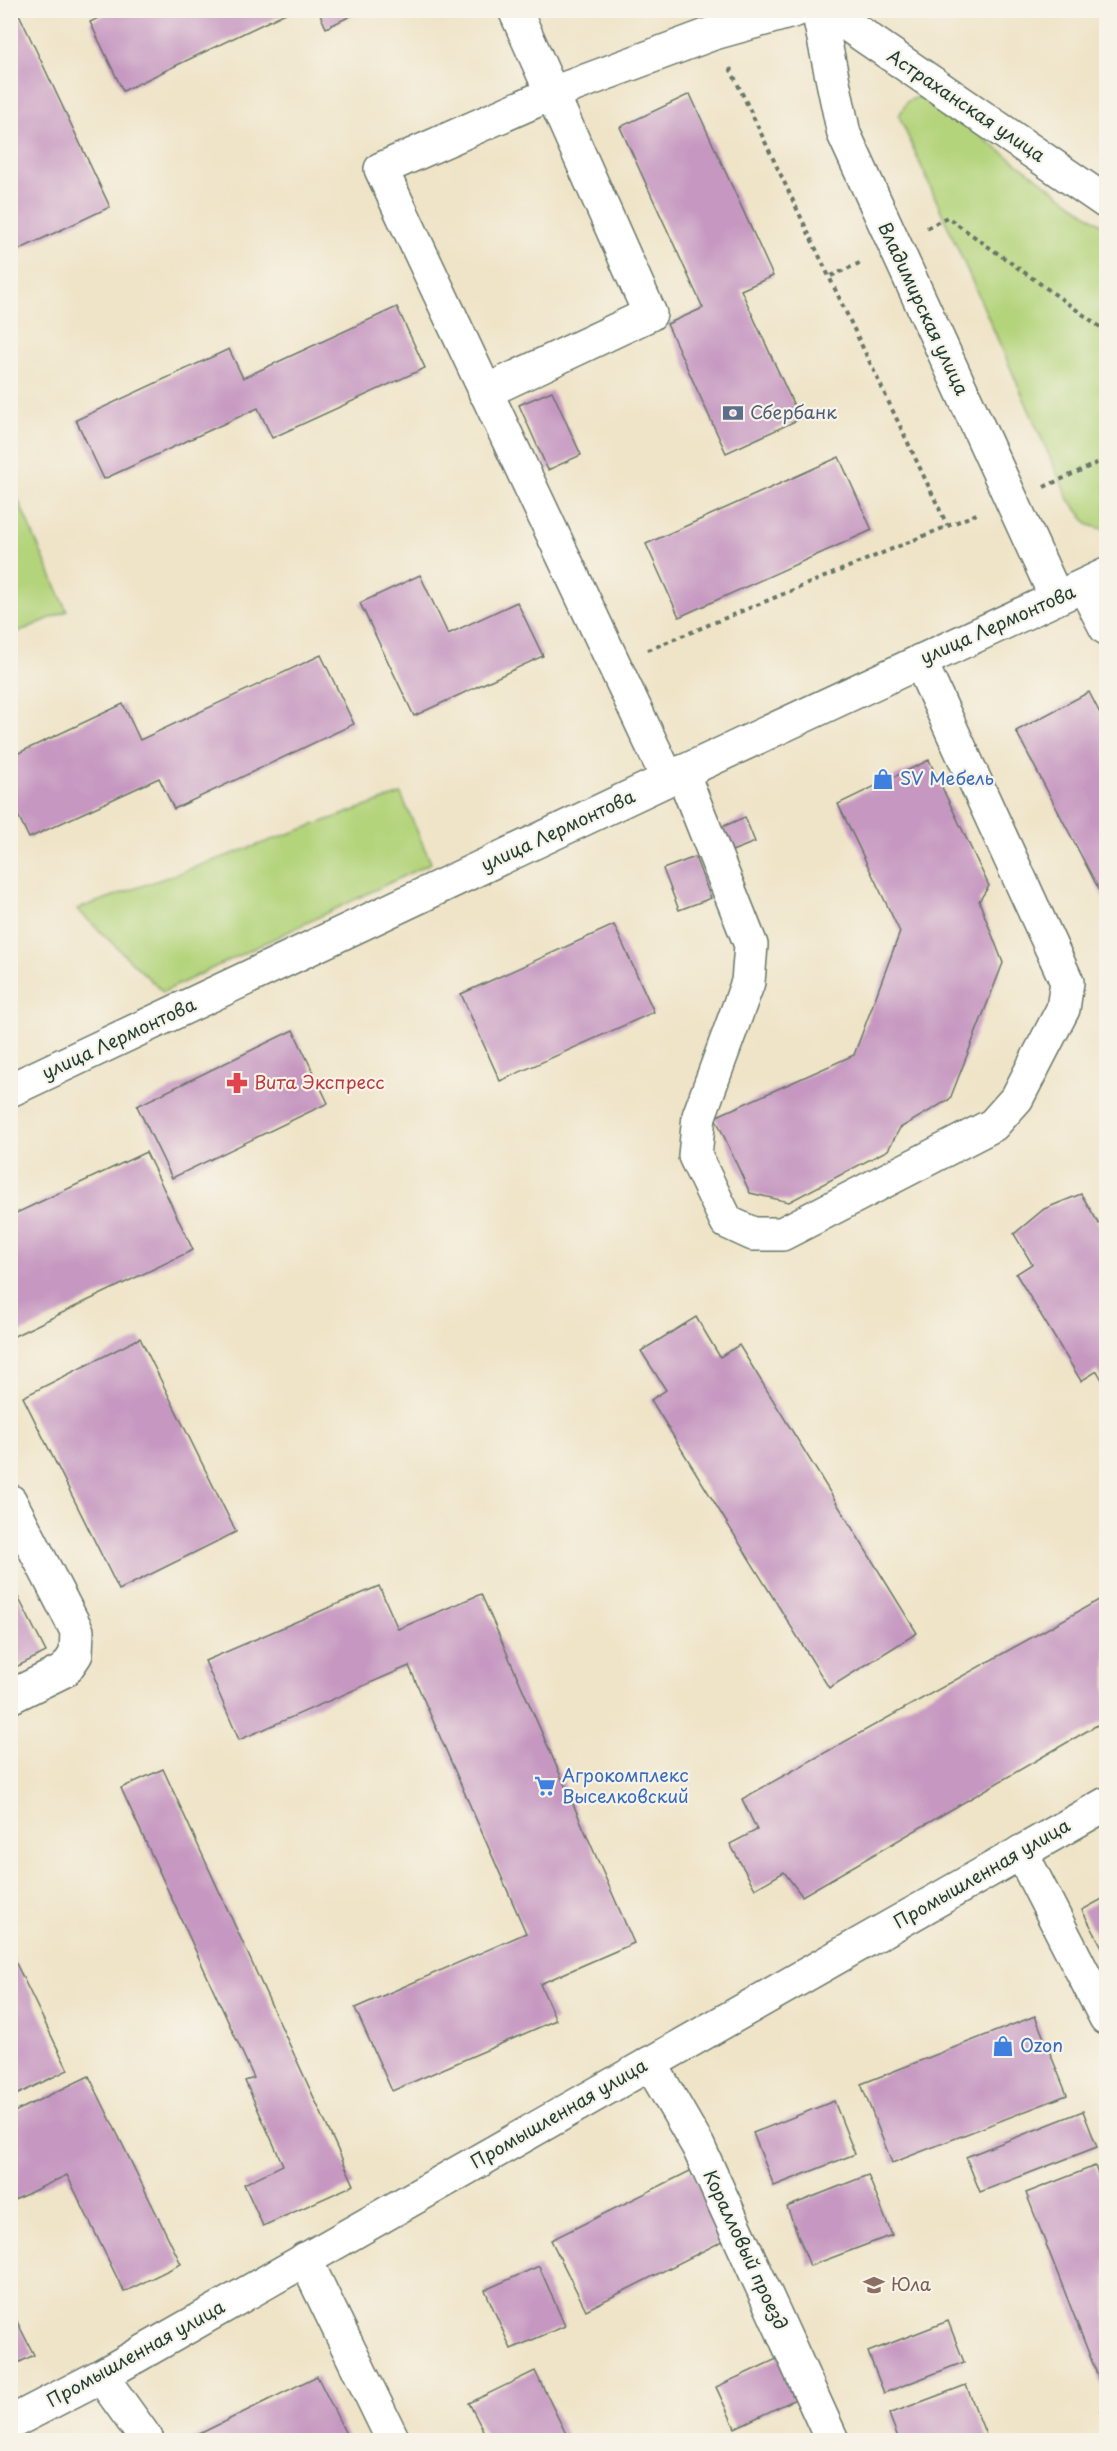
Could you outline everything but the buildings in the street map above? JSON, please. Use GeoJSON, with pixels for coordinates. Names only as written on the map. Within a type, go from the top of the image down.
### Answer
{"type":"FeatureCollection","features":[{"type":"Feature","properties":{"kind":"street"},"geometry":{"type":"LineString","coordinates":[[485,392],[650,314],[515,10]]}},
{"type":"Feature","properties":{"kind":"street"},"geometry":{"type":"LineString","coordinates":[[796,10],[714,33],[552,93],[381,169],[614,664],[675,776],[751,945],[748,982],[699,1116],[694,1156],[727,1221],[753,1234],[782,1234],[993,1125],[1017,1098],[1063,1009],[1067,982],[920,661]]}},
{"type":"Feature","properties":{"kind":"street","name":"Владимирская улица"},"geometry":{"type":"LineString","coordinates":[[818,10],[843,134],[1011,502],[1082,586],[1107,628]]}},
{"type":"Feature","properties":{"kind":"street","name":"Астраханская улица"},"geometry":{"type":"LineString","coordinates":[[826,10],[1107,202]]}},
{"type":"Feature","properties":{"kind":"street","name":"улица Лермонтова"},"geometry":{"type":"LineString","coordinates":[[10,1090],[1082,586]]}},
{"type":"Feature","properties":{"kind":"street"},"geometry":{"type":"LineString","coordinates":[[10,1501],[77,1631],[76,1654],[65,1670],[10,1697]]}},
{"type":"Feature","properties":{"kind":"street","name":"Промышленная улица"},"geometry":{"type":"LineString","coordinates":[[10,2423],[101,2376],[1107,1804]]}},
{"type":"Feature","properties":{"kind":"street"},"geometry":{"type":"LineString","coordinates":[[1020,1852],[1107,2018]]}},
{"type":"Feature","properties":{"kind":"street","name":"Коралловый проезд"},"geometry":{"type":"LineString","coordinates":[[650,2063],[698,2146],[832,2440]]}},
{"type":"Feature","properties":{"kind":"street"},"geometry":{"type":"LineString","coordinates":[[305,2259],[393,2440]]}},
{"type":"Feature","properties":{"kind":"street"},"geometry":{"type":"LineString","coordinates":[[101,2376],[147,2440]]}},
{"type":"Feature","properties":{"kind":"path"},"geometry":{"type":"LineString","coordinates":[[714,33],[947,525]]}},
{"type":"Feature","properties":{"kind":"path"},"geometry":{"type":"LineString","coordinates":[[831,276],[895,247],[946,218],[1107,331]]}},
{"type":"Feature","properties":{"kind":"path"},"geometry":{"type":"LineString","coordinates":[[614,664],[947,525],[1011,502],[1107,459]]}},
{"type":"Feature","properties":{"kind":"green space"},"geometry":{"type":"Polygon","coordinates":[[[924,95],[1106,228],[1106,530],[1089,525],[1068,498],[899,116],[907,101],[924,95]]]}},
{"type":"Feature","properties":{"kind":"green space"},"geometry":{"type":"Polygon","coordinates":[[[10,482],[67,611],[11,635],[10,635],[10,482]]]}},
{"type":"Feature","properties":{"kind":"green space"},"geometry":{"type":"Polygon","coordinates":[[[401,794],[431,863],[163,992],[77,909],[401,794]]]}},
{"type":"Feature","properties":{"kind":"place","name":"Сбербанк"},"geometry":{"type":"Point","coordinates":[733,413]}},
{"type":"Feature","properties":{"kind":"place","name":"SV Мебель"},"geometry":{"type":"Point","coordinates":[883,779]}},
{"type":"Feature","properties":{"kind":"place","name":"Вита Экспресс"},"geometry":{"type":"Point","coordinates":[237,1083]}},
{"type":"Feature","properties":{"kind":"place","name":"Агрокомплекс Выселковский"},"geometry":{"type":"Point","coordinates":[545,1786]}},
{"type":"Feature","properties":{"kind":"place","name":"Ozon"},"geometry":{"type":"Point","coordinates":[1003,2046]}},
{"type":"Feature","properties":{"kind":"place","name":"Юла"},"geometry":{"type":"Point","coordinates":[874,2285]}}]}
